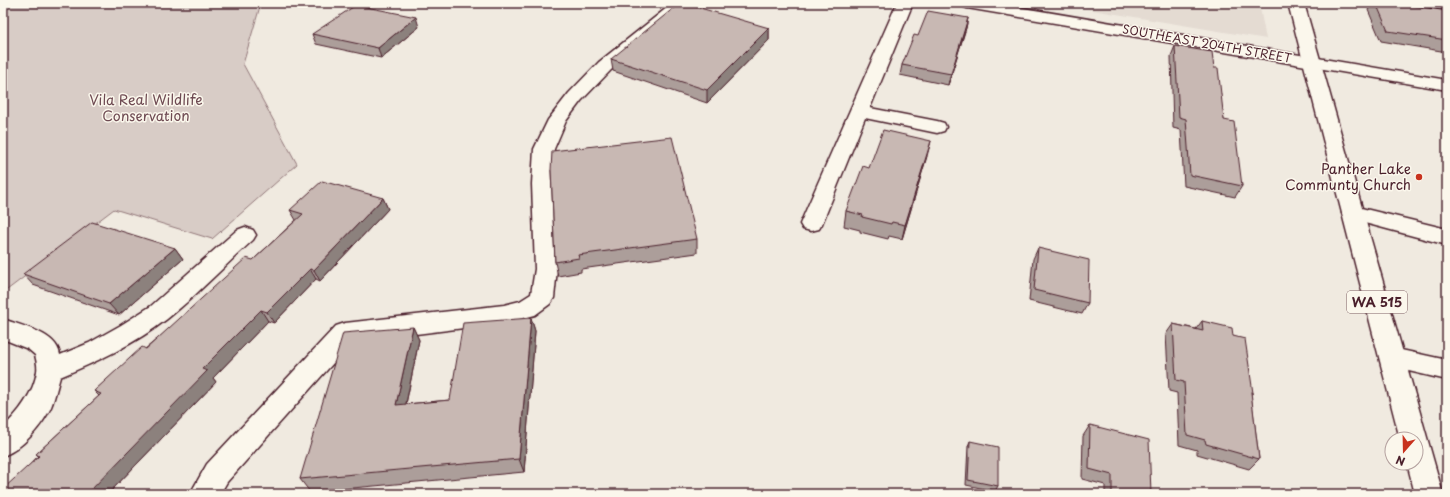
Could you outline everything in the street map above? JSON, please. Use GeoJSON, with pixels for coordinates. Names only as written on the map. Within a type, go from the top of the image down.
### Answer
{"type":"FeatureCollection","features":[{"type":"Feature","properties":{"kind":"street"},"geometry":{"type":"LineString","coordinates":[[204,494],[217,473],[345,333],[504,314],[527,309],[542,298],[546,269],[542,184],[544,149],[557,120],[575,96],[605,66],[676,9],[681,3]]}},
{"type":"Feature","properties":{"kind":"street"},"geometry":{"type":"LineString","coordinates":[[811,224],[905,3]]}},
{"type":"Feature","properties":{"kind":"street","name":"SOUTHEAST 204TH STREET"},"geometry":{"type":"LineString","coordinates":[[966,3],[1016,7],[1312,62],[1447,85]]}},
{"type":"Feature","properties":{"kind":"street","name":"WA 515"},"geometry":{"type":"LineString","coordinates":[[1296,3],[1412,431]]}},
{"type":"Feature","properties":{"kind":"street"},"geometry":{"type":"LineString","coordinates":[[859,111],[937,127]]}},
{"type":"Feature","properties":{"kind":"street"},"geometry":{"type":"LineString","coordinates":[[1353,213],[1447,237]]}},
{"type":"Feature","properties":{"kind":"street"},"geometry":{"type":"LineString","coordinates":[[50,370],[98,350],[130,332],[159,312],[245,235]]}},
{"type":"Feature","properties":{"kind":"street"},"geometry":{"type":"LineString","coordinates":[[3,329],[37,342],[47,350],[50,370],[38,406],[20,429],[3,444]]}},
{"type":"Feature","properties":{"kind":"street"},"geometry":{"type":"LineString","coordinates":[[1392,358],[1447,370]]}},
{"type":"Feature","properties":{"kind":"street"},"geometry":{"type":"LineString","coordinates":[[1423,471],[1429,494]]}},
{"type":"Feature","properties":{"kind":"shaded area"},"geometry":{"type":"Polygon","coordinates":[[[1050,3],[1259,3],[1266,39],[1050,3]]]}},
{"type":"Feature","properties":{"kind":"green space","name":"Vila Real Wildlife Conservation"},"geometry":{"type":"Polygon","coordinates":[[[3,3],[261,3],[243,64],[297,164],[212,239],[114,209],[3,293],[3,3]]]}},
{"type":"Feature","properties":{"kind":"building"},"geometry":{"type":"Polygon","coordinates":[[[680,3],[769,28],[707,90],[611,59],[680,3]]]}},
{"type":"Feature","properties":{"kind":"building"},"geometry":{"type":"Polygon","coordinates":[[[1376,3],[1397,3],[1447,11],[1447,40],[1388,31],[1376,3]]]}},
{"type":"Feature","properties":{"kind":"building"},"geometry":{"type":"Polygon","coordinates":[[[356,5],[416,17],[378,48],[312,34],[356,5]]]}},
{"type":"Feature","properties":{"kind":"building"},"geometry":{"type":"Polygon","coordinates":[[[928,11],[968,18],[951,74],[902,65],[914,35],[918,36],[928,11]]]}},
{"type":"Feature","properties":{"kind":"building"},"geometry":{"type":"Polygon","coordinates":[[[1175,46],[1212,52],[1214,68],[1218,68],[1224,120],[1234,122],[1242,186],[1190,175],[1186,119],[1179,117],[1175,46]]]}},
{"type":"Feature","properties":{"kind":"building"},"geometry":{"type":"Polygon","coordinates":[[[883,130],[931,141],[905,225],[892,222],[891,224],[862,217],[863,215],[846,211],[863,166],[869,168],[883,130]]]}},
{"type":"Feature","properties":{"kind":"building"},"geometry":{"type":"Polygon","coordinates":[[[672,137],[697,239],[578,255],[579,258],[555,262],[551,170],[552,151],[672,137]]]}},
{"type":"Feature","properties":{"kind":"building"},"geometry":{"type":"Polygon","coordinates":[[[322,181],[383,198],[314,270],[310,269],[267,312],[261,310],[202,369],[207,371],[87,494],[3,494],[3,489],[39,456],[36,454],[101,394],[94,391],[142,347],[146,349],[246,258],[253,260],[303,214],[290,210],[322,181]]]}},
{"type":"Feature","properties":{"kind":"building"},"geometry":{"type":"Polygon","coordinates":[[[92,222],[175,248],[109,304],[23,274],[92,222]]]}},
{"type":"Feature","properties":{"kind":"building"},"geometry":{"type":"Polygon","coordinates":[[[1038,248],[1089,260],[1088,303],[1034,290],[1038,248]]]}},
{"type":"Feature","properties":{"kind":"building"},"geometry":{"type":"Polygon","coordinates":[[[531,318],[519,459],[300,479],[343,333],[413,327],[396,405],[450,400],[463,323],[531,318]]]}},
{"type":"Feature","properties":{"kind":"building"},"geometry":{"type":"Polygon","coordinates":[[[1202,321],[1232,328],[1233,336],[1245,339],[1253,393],[1251,392],[1259,459],[1206,444],[1205,440],[1187,435],[1184,382],[1176,380],[1173,324],[1203,331],[1202,321]]]}},
{"type":"Feature","properties":{"kind":"building"},"geometry":{"type":"Polygon","coordinates":[[[1090,425],[1149,440],[1151,494],[1112,494],[1112,475],[1089,469],[1090,425]]]}},
{"type":"Feature","properties":{"kind":"building"},"geometry":{"type":"Polygon","coordinates":[[[970,441],[998,447],[998,486],[968,480],[970,441]]]}},
{"type":"Feature","properties":{"kind":"place","name":"Panther Lake Communty Church"},"geometry":{"type":"Point","coordinates":[1419,177]}}]}
